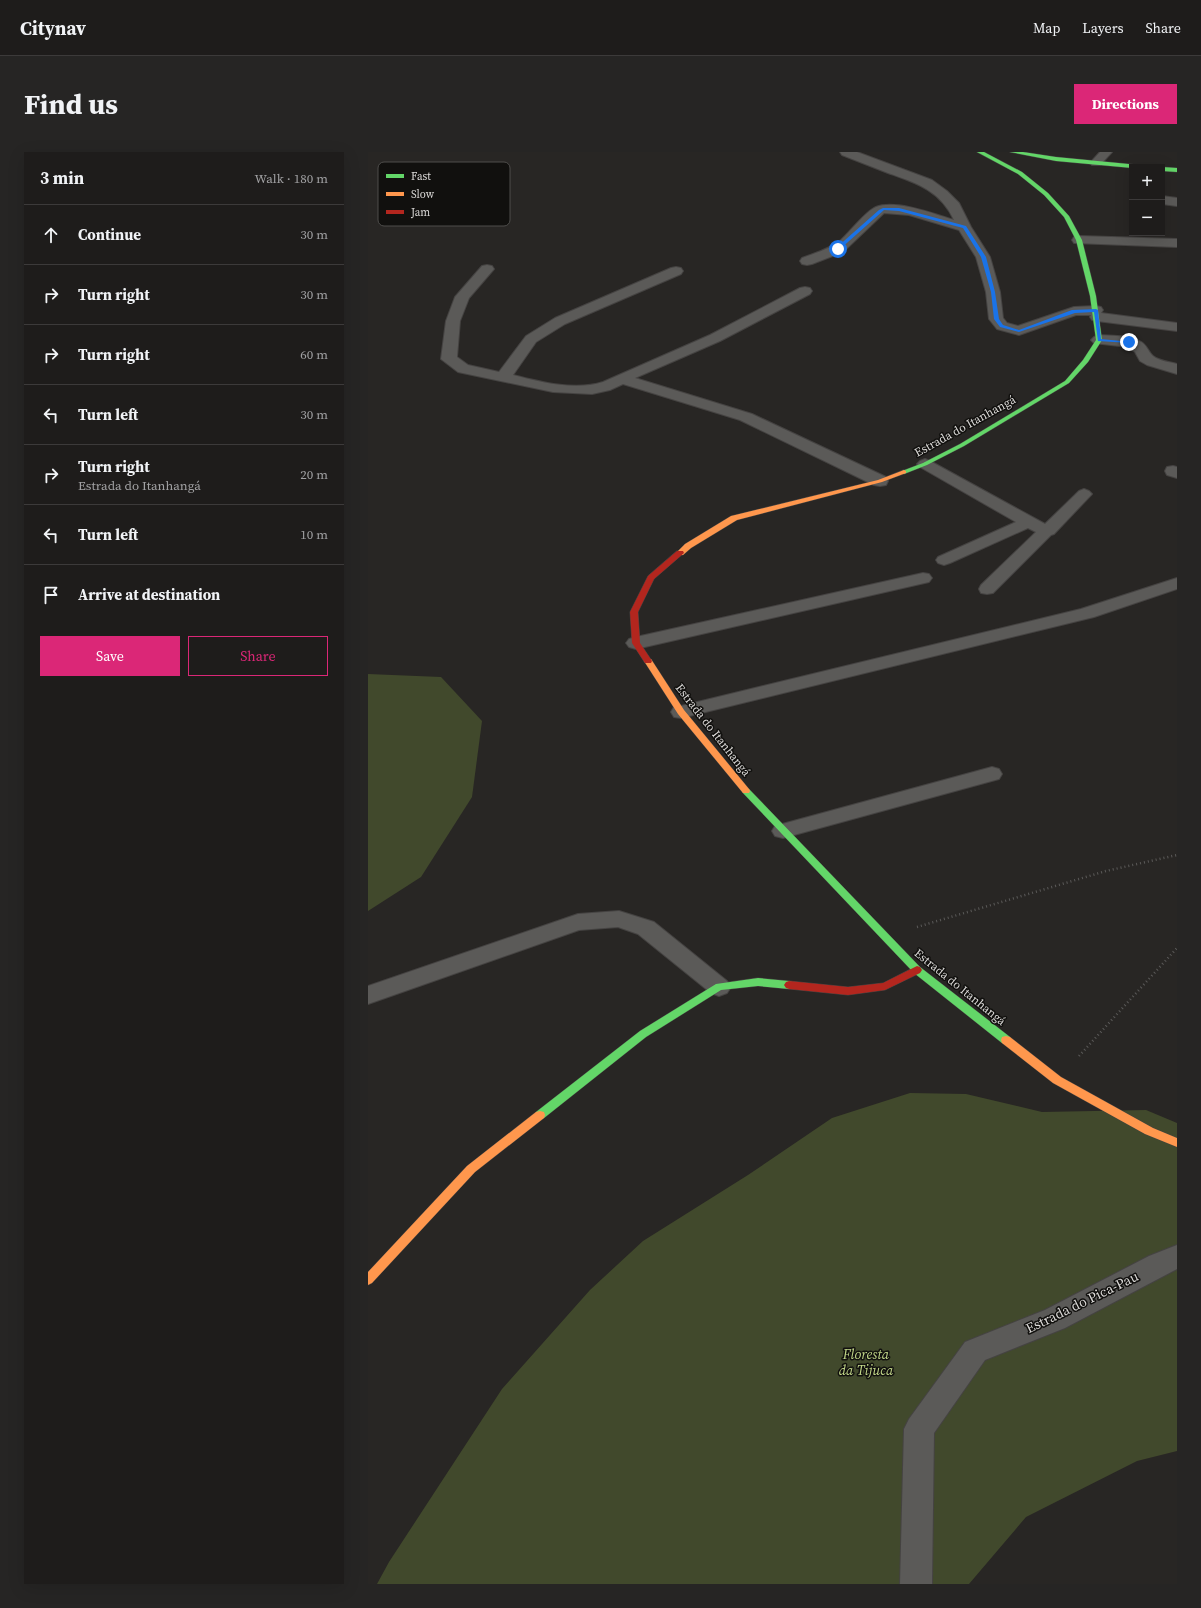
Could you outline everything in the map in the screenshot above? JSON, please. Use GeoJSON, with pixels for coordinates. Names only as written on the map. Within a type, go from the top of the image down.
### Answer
{"type":"FeatureCollection","features":[{"type":"Feature","properties":{"kind":"street"},"geometry":{"type":"LineString","coordinates":[[846,152],[926,183],[942,194],[954,206],[964,227],[984,257],[993,292],[996,319],[1002,326],[1019,331],[1074,311],[1177,327]]}},
{"type":"Feature","properties":{"kind":"street"},"geometry":{"type":"LineString","coordinates":[[980,152],[1020,173],[1046,194],[1066,216],[1079,240],[1097,314],[1099,340],[1138,344],[1144,351],[1145,358],[1152,362],[1177,369]]}},
{"type":"Feature","properties":{"kind":"street"},"geometry":{"type":"LineString","coordinates":[[1013,152],[1096,164],[1129,166]]}},
{"type":"Feature","properties":{"kind":"street"},"geometry":{"type":"LineString","coordinates":[[1165,169],[1177,170]]}},
{"type":"Feature","properties":{"kind":"street"},"geometry":{"type":"LineString","coordinates":[[1165,200],[1177,202]]}},
{"type":"Feature","properties":{"kind":"street"},"geometry":{"type":"LineString","coordinates":[[807,261],[838,249],[880,210],[883,209],[899,209],[964,227]]}},
{"type":"Feature","properties":{"kind":"street"},"geometry":{"type":"LineString","coordinates":[[1079,240],[1177,243]]}},
{"type":"Feature","properties":{"kind":"street"},"geometry":{"type":"LineString","coordinates":[[487,269],[462,297],[453,321],[449,359],[463,369],[528,384],[571,390],[604,387],[715,338],[805,291]]}},
{"type":"Feature","properties":{"kind":"street"},"geometry":{"type":"LineString","coordinates":[[503,377],[531,339],[560,321],[676,271]]}},
{"type":"Feature","properties":{"kind":"street","name":"Estrada do Itanhangá"},"geometry":{"type":"LineString","coordinates":[[1099,340],[1086,361],[1067,382],[962,445],[925,464],[880,481],[734,518],[688,546],[651,578],[634,612],[636,643],[681,712],[743,788],[916,970],[1057,1080],[1150,1131],[1177,1143]]}},
{"type":"Feature","properties":{"kind":"street"},"geometry":{"type":"LineString","coordinates":[[621,379],[746,417],[880,481]]}},
{"type":"Feature","properties":{"kind":"street"},"geometry":{"type":"LineString","coordinates":[[636,643],[923,578]]}},
{"type":"Feature","properties":{"kind":"street"},"geometry":{"type":"LineString","coordinates":[[681,712],[1087,613],[1177,583]]}},
{"type":"Feature","properties":{"kind":"street"},"geometry":{"type":"LineString","coordinates":[[783,830],[992,774]]}},
{"type":"Feature","properties":{"kind":"street"},"geometry":{"type":"LineString","coordinates":[[368,995],[578,922],[620,919],[646,928],[719,987]]}},
{"type":"Feature","properties":{"kind":"street"},"geometry":{"type":"LineString","coordinates":[[368,1280],[472,1169],[643,1034],[719,987],[758,982],[848,991],[885,986],[916,970]]}},
{"type":"Feature","properties":{"kind":"street","name":"Estrada do Pica-Pau"},"geometry":{"type":"LineString","coordinates":[[916,1584],[918,1429],[976,1350],[1055,1318],[1159,1264],[1177,1257]]}},
{"type":"Feature","properties":{"kind":"lane"},"geometry":{"type":"LineString","coordinates":[[1096,164],[1106,152]]}},
{"type":"Feature","properties":{"kind":"lane"},"geometry":{"type":"LineString","coordinates":[[925,464],[1028,522],[1048,531]]}},
{"type":"Feature","properties":{"kind":"lane"},"geometry":{"type":"LineString","coordinates":[[987,589],[1048,531],[1084,494]]}},
{"type":"Feature","properties":{"kind":"lane"},"geometry":{"type":"LineString","coordinates":[[944,560],[1028,522]]}},
{"type":"Feature","properties":{"kind":"path"},"geometry":{"type":"LineString","coordinates":[[884,937],[1106,871],[1177,855]]}},
{"type":"Feature","properties":{"kind":"path"},"geometry":{"type":"LineString","coordinates":[[1057,1080],[1177,948]]}},
{"type":"Feature","properties":{"kind":"green space"},"geometry":{"type":"Polygon","coordinates":[[[368,674],[441,677],[482,721],[472,797],[421,877],[368,911],[368,674]]]}},
{"type":"Feature","properties":{"kind":"green space","name":"Floresta da Tijuca"},"geometry":{"type":"Polygon","coordinates":[[[910,1093],[966,1094],[1042,1112],[1146,1110],[1177,1123],[1177,1451],[1137,1461],[1026,1517],[969,1584],[377,1584],[389,1562],[502,1389],[590,1290],[643,1241],[748,1175],[832,1118],[910,1093]]]}},
{"type":"Feature","properties":{"kind":"traffic: fast"},"geometry":{"type":"LineString","coordinates":[[904,472],[925,464],[962,445],[1067,382],[1086,361],[1099,340],[1093,296],[1079,240],[1066,216],[1046,194],[1020,173],[980,152]]}},
{"type":"Feature","properties":{"kind":"traffic: fast"},"geometry":{"type":"LineString","coordinates":[[1013,152],[1056,159],[1129,166]]}},
{"type":"Feature","properties":{"kind":"traffic: fast"},"geometry":{"type":"LineString","coordinates":[[1165,169],[1177,170]]}},
{"type":"Feature","properties":{"kind":"traffic: fast"},"geometry":{"type":"LineString","coordinates":[[746,791],[917,970],[1006,1040]]}},
{"type":"Feature","properties":{"kind":"traffic: fast"},"geometry":{"type":"LineString","coordinates":[[540,1115],[643,1034],[719,987],[758,982],[789,985]]}},
{"type":"Feature","properties":{"kind":"traffic: slow"},"geometry":{"type":"LineString","coordinates":[[680,553],[688,546],[734,518],[880,481],[904,472]]}},
{"type":"Feature","properties":{"kind":"traffic: slow"},"geometry":{"type":"LineString","coordinates":[[648,661],[681,712],[746,791]]}},
{"type":"Feature","properties":{"kind":"traffic: slow"},"geometry":{"type":"LineString","coordinates":[[1006,1040],[1057,1080],[1149,1131],[1177,1143]]}},
{"type":"Feature","properties":{"kind":"traffic: slow"},"geometry":{"type":"LineString","coordinates":[[368,1280],[471,1169],[540,1115]]}},
{"type":"Feature","properties":{"kind":"traffic: jam"},"geometry":{"type":"LineString","coordinates":[[648,661],[636,643],[634,612],[651,578],[680,553]]}},
{"type":"Feature","properties":{"kind":"traffic: jam"},"geometry":{"type":"LineString","coordinates":[[789,985],[848,991],[885,986],[917,970]]}},
{"type":"Feature","properties":{"kind":"route"},"geometry":{"type":"LineString","coordinates":[[838,249],[857,233],[880,210],[883,209],[899,209],[964,227],[984,257],[993,292],[996,319],[1002,326],[1019,331],[1074,311],[1096,310],[1099,340],[1129,342]]}}]}
